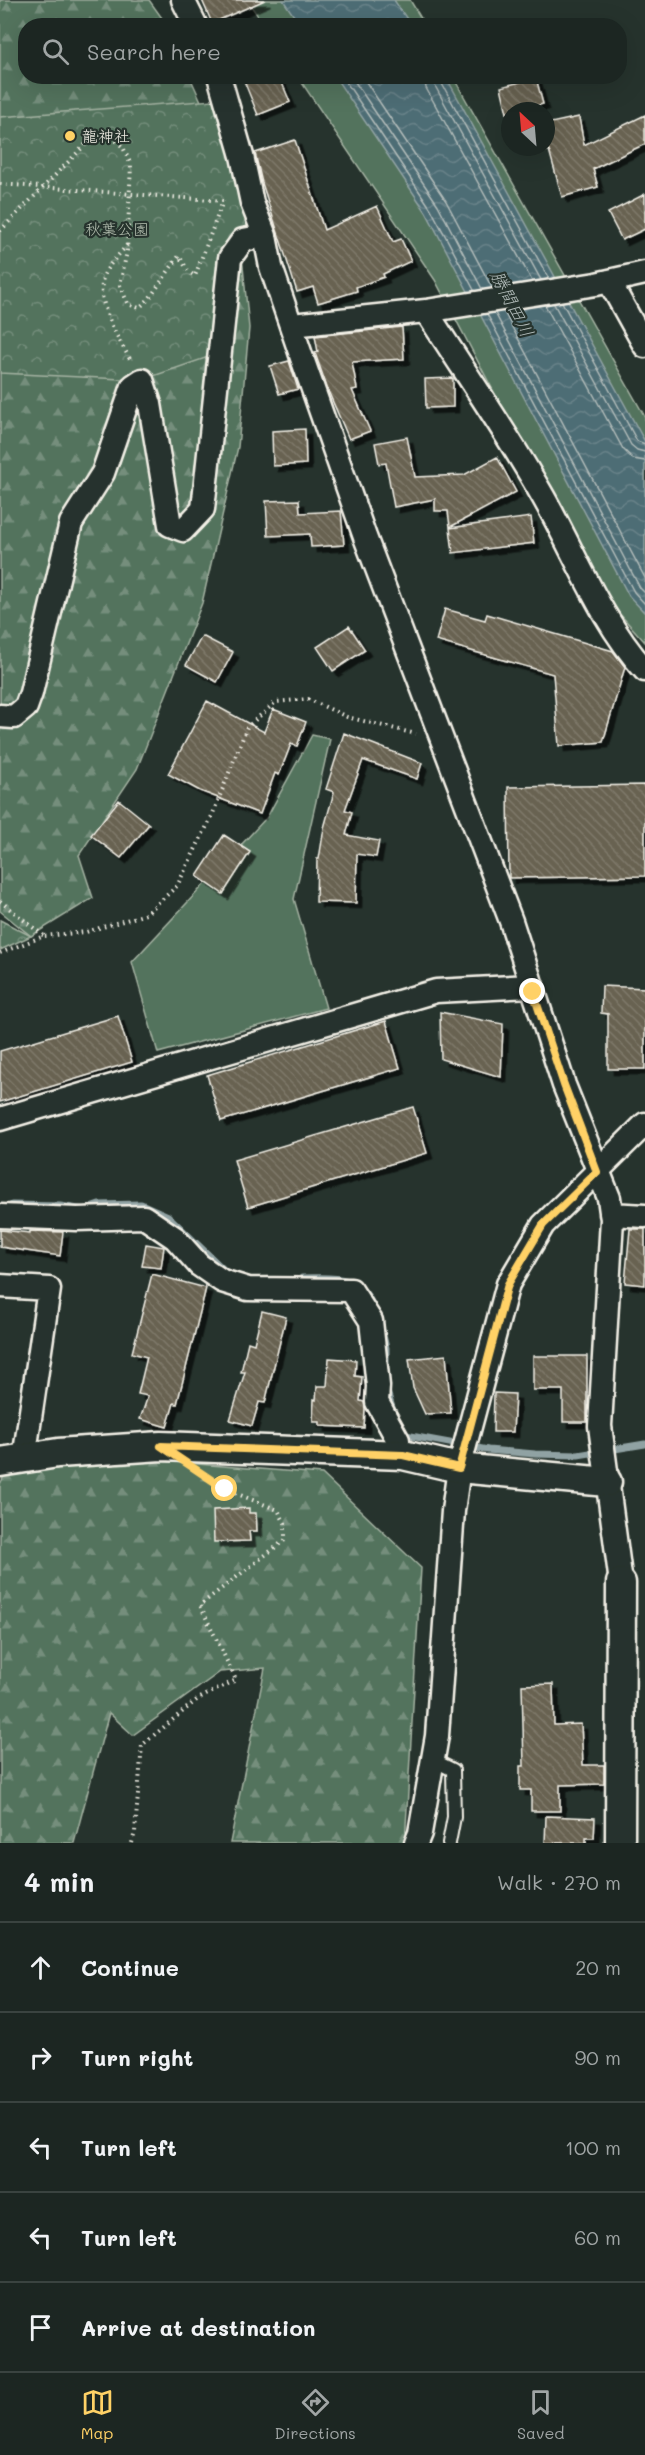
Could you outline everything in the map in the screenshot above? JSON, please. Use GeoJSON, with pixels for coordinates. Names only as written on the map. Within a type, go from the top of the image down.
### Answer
{"type":"FeatureCollection","features":[{"type":"Feature","properties":{"kind":"street"},"geometry":{"type":"LineString","coordinates":[[183,0],[192,18]]}},
{"type":"Feature","properties":{"kind":"street"},"geometry":{"type":"LineString","coordinates":[[221,84],[242,156],[252,203],[265,236],[271,267],[365,537],[511,921],[564,1085],[609,1198],[611,1215],[601,1436],[621,1583],[620,1843]]}},
{"type":"Feature","properties":{"kind":"street"},"geometry":{"type":"LineString","coordinates":[[0,716],[14,717],[26,707],[29,700],[71,523],[103,473],[133,386],[142,380],[150,404],[170,525],[183,530],[203,509],[230,258],[243,240],[265,236]]}},
{"type":"Feature","properties":{"kind":"street"},"geometry":{"type":"LineString","coordinates":[[292,325],[426,311],[602,283],[645,273]]}},
{"type":"Feature","properties":{"kind":"street"},"geometry":{"type":"LineString","coordinates":[[602,283],[645,346]]}},
{"type":"Feature","properties":{"kind":"street"},"geometry":{"type":"LineString","coordinates":[[426,311],[541,492],[601,607],[635,659],[645,670]]}},
{"type":"Feature","properties":{"kind":"street"},"geometry":{"type":"LineString","coordinates":[[0,1119],[436,991],[531,986]]}},
{"type":"Feature","properties":{"kind":"street"},"geometry":{"type":"LineString","coordinates":[[416,1843],[420,1833],[437,1736],[453,1511],[460,1464],[508,1284],[543,1225],[645,1124]]}},
{"type":"Feature","properties":{"kind":"street"},"geometry":{"type":"LineString","coordinates":[[611,1215],[645,1216]]}},
{"type":"Feature","properties":{"kind":"street"},"geometry":{"type":"LineString","coordinates":[[0,1216],[77,1219],[144,1217],[175,1238],[199,1265],[222,1281],[248,1289],[351,1290],[371,1321],[378,1386],[376,1402],[398,1440],[394,1455]]}},
{"type":"Feature","properties":{"kind":"street"},"geometry":{"type":"LineString","coordinates":[[0,1286],[49,1289],[12,1460],[58,1453],[161,1446],[394,1455],[460,1464],[606,1473]]}},
{"type":"Feature","properties":{"kind":"lane"},"geometry":{"type":"LineString","coordinates":[[433,1760],[453,1770],[454,1817],[449,1843]]}},
{"type":"Feature","properties":{"kind":"path"},"geometry":{"type":"LineString","coordinates":[[0,231],[85,145],[97,136],[111,137],[123,147],[131,165],[128,245],[120,285],[128,304],[139,308],[149,299],[179,256],[189,272],[195,276],[224,201]]}},
{"type":"Feature","properties":{"kind":"path"},"geometry":{"type":"LineString","coordinates":[[0,184],[252,203]]}},
{"type":"Feature","properties":{"kind":"path"},"geometry":{"type":"LineString","coordinates":[[128,245],[104,274],[102,298],[113,328],[142,380]]}},
{"type":"Feature","properties":{"kind":"path"},"geometry":{"type":"LineString","coordinates":[[0,953],[44,936],[87,932],[146,914],[177,886],[212,816],[247,727],[276,702],[308,699],[347,717],[443,741]]}},
{"type":"Feature","properties":{"kind":"path"},"geometry":{"type":"LineString","coordinates":[[0,902],[44,936]]}},
{"type":"Feature","properties":{"kind":"path"},"geometry":{"type":"LineString","coordinates":[[132,1843],[135,1832],[142,1745],[198,1699],[236,1680],[200,1605],[285,1540],[285,1523],[278,1510],[225,1489],[198,1471]]}},
{"type":"Feature","properties":{"kind":"green space"},"geometry":{"type":"Polygon","coordinates":[[[0,0],[149,0],[162,18],[18,18],[18,84],[193,84],[234,174],[249,328],[238,447],[202,603],[137,769],[79,855],[93,898],[31,936],[0,911],[0,0]]]}},
{"type":"Feature","properties":{"kind":"green space"},"geometry":{"type":"Polygon","coordinates":[[[247,0],[410,0],[421,18],[259,18],[247,0]]]}},
{"type":"Feature","properties":{"kind":"green space"},"geometry":{"type":"Polygon","coordinates":[[[303,84],[457,84],[645,417],[645,642],[598,590],[435,280],[303,84]]]}},
{"type":"Feature","properties":{"kind":"green space","name":"秋葉公園"},"geometry":{"type":"Polygon","coordinates":[[[226,99],[265,236],[243,240],[220,353],[142,380],[0,373],[0,117],[226,99]]]}},
{"type":"Feature","properties":{"kind":"green space"},"geometry":{"type":"Polygon","coordinates":[[[312,735],[330,739],[294,899],[326,1008],[158,1053],[132,962],[267,817],[312,735]]]}},
{"type":"Feature","properties":{"kind":"green space"},"geometry":{"type":"Polygon","coordinates":[[[0,920],[31,936],[0,950],[0,920]]]}},
{"type":"Feature","properties":{"kind":"green space"},"geometry":{"type":"Polygon","coordinates":[[[160,1461],[322,1474],[421,1568],[405,1843],[230,1843],[265,1668],[220,1672],[133,1735],[109,1713],[74,1843],[0,1843],[0,1484],[8,1469],[160,1461]]]}},
{"type":"Feature","properties":{"kind":"water"},"geometry":{"type":"Polygon","coordinates":[[[283,0],[394,0],[406,18],[295,18],[283,0]]]}},
{"type":"Feature","properties":{"kind":"water","name":"勝間田川"},"geometry":{"type":"Polygon","coordinates":[[[340,84],[450,84],[645,442],[645,613],[629,596],[426,212],[340,84]]]}},
{"type":"Feature","properties":{"kind":"building"},"geometry":{"type":"Polygon","coordinates":[[[202,0],[265,0],[224,18],[210,18],[202,0]]]}},
{"type":"Feature","properties":{"kind":"building"},"geometry":{"type":"Polygon","coordinates":[[[245,84],[282,84],[290,102],[258,115],[245,84]]]}},
{"type":"Feature","properties":{"kind":"building"},"geometry":{"type":"Polygon","coordinates":[[[513,84],[538,84],[542,102],[504,102],[501,87],[513,84]]]}},
{"type":"Feature","properties":{"kind":"building"},"geometry":{"type":"Polygon","coordinates":[[[645,115],[645,144],[593,169],[598,187],[562,197],[551,156],[555,156],[555,122],[579,117],[584,145],[645,115]]]}},
{"type":"Feature","properties":{"kind":"building"},"geometry":{"type":"Polygon","coordinates":[[[295,140],[324,230],[377,206],[393,242],[401,239],[411,261],[383,274],[384,277],[356,287],[357,291],[318,303],[313,287],[297,292],[262,183],[255,153],[295,140]]]}},
{"type":"Feature","properties":{"kind":"building"},"geometry":{"type":"Polygon","coordinates":[[[645,194],[645,229],[622,240],[608,213],[645,194]]]}},
{"type":"Feature","properties":{"kind":"building"},"geometry":{"type":"Polygon","coordinates":[[[402,327],[404,359],[352,362],[357,389],[352,390],[370,431],[349,439],[315,353],[318,352],[315,336],[402,327]]]}},
{"type":"Feature","properties":{"kind":"building"},"geometry":{"type":"Polygon","coordinates":[[[289,361],[298,389],[279,394],[270,366],[289,361]]]}},
{"type":"Feature","properties":{"kind":"building"},"geometry":{"type":"Polygon","coordinates":[[[453,378],[453,407],[426,408],[425,379],[453,378]]]}},
{"type":"Feature","properties":{"kind":"building"},"geometry":{"type":"Polygon","coordinates":[[[305,429],[306,464],[273,466],[272,431],[305,429]]]}},
{"type":"Feature","properties":{"kind":"building"},"geometry":{"type":"Polygon","coordinates":[[[407,437],[415,477],[464,475],[497,457],[516,492],[450,527],[448,511],[435,511],[435,499],[394,507],[386,463],[379,464],[375,443],[407,437]]]}},
{"type":"Feature","properties":{"kind":"building"},"geometry":{"type":"Polygon","coordinates":[[[299,500],[300,513],[341,511],[344,545],[311,547],[310,534],[268,536],[266,501],[299,500]]]}},
{"type":"Feature","properties":{"kind":"building"},"geometry":{"type":"Polygon","coordinates":[[[531,517],[534,543],[453,553],[450,528],[531,517]]]}},
{"type":"Feature","properties":{"kind":"building"},"geometry":{"type":"Polygon","coordinates":[[[445,609],[485,620],[487,614],[613,651],[625,667],[603,742],[559,746],[553,674],[436,641],[445,609]]]}},
{"type":"Feature","properties":{"kind":"building"},"geometry":{"type":"Polygon","coordinates":[[[349,626],[365,650],[333,671],[317,647],[349,626]]]}},
{"type":"Feature","properties":{"kind":"building"},"geometry":{"type":"Polygon","coordinates":[[[202,636],[233,652],[217,682],[186,665],[202,636]]]}},
{"type":"Feature","properties":{"kind":"building"},"geometry":{"type":"Polygon","coordinates":[[[207,701],[264,732],[273,709],[306,722],[297,746],[291,744],[279,775],[275,773],[260,814],[200,791],[168,774],[207,701]]]}},
{"type":"Feature","properties":{"kind":"building"},"geometry":{"type":"Polygon","coordinates":[[[344,733],[422,763],[417,779],[363,760],[345,810],[352,812],[346,835],[379,841],[376,857],[357,854],[356,903],[316,902],[317,859],[319,859],[324,828],[334,792],[326,789],[344,733]]]}},
{"type":"Feature","properties":{"kind":"building"},"geometry":{"type":"Polygon","coordinates":[[[645,785],[645,876],[509,878],[508,787],[645,785]]]}},
{"type":"Feature","properties":{"kind":"building"},"geometry":{"type":"Polygon","coordinates":[[[119,800],[149,824],[121,858],[91,835],[119,800]]]}},
{"type":"Feature","properties":{"kind":"building"},"geometry":{"type":"Polygon","coordinates":[[[224,835],[250,852],[223,894],[197,876],[224,835]]]}},
{"type":"Feature","properties":{"kind":"building"},"geometry":{"type":"Polygon","coordinates":[[[602,986],[645,988],[645,1069],[608,1069],[608,1014],[601,1013],[602,986]]]}},
{"type":"Feature","properties":{"kind":"building"},"geometry":{"type":"Polygon","coordinates":[[[440,1012],[503,1024],[501,1077],[441,1059],[440,1012]]]}},
{"type":"Feature","properties":{"kind":"building"},"geometry":{"type":"Polygon","coordinates":[[[118,1016],[132,1062],[0,1102],[0,1051],[118,1016]]]}},
{"type":"Feature","properties":{"kind":"building"},"geometry":{"type":"Polygon","coordinates":[[[386,1021],[400,1068],[221,1121],[207,1075],[386,1021]]]}},
{"type":"Feature","properties":{"kind":"building"},"geometry":{"type":"Polygon","coordinates":[[[413,1107],[427,1153],[248,1207],[234,1160],[413,1107]]]}},
{"type":"Feature","properties":{"kind":"building"},"geometry":{"type":"Polygon","coordinates":[[[630,1229],[645,1229],[645,1285],[625,1283],[630,1229]]]}},
{"type":"Feature","properties":{"kind":"building"},"geometry":{"type":"Polygon","coordinates":[[[0,1230],[30,1233],[30,1231],[63,1232],[60,1256],[0,1247],[0,1230]]]}},
{"type":"Feature","properties":{"kind":"building"},"geometry":{"type":"Polygon","coordinates":[[[146,1244],[164,1247],[161,1268],[142,1266],[146,1244]]]}},
{"type":"Feature","properties":{"kind":"building"},"geometry":{"type":"Polygon","coordinates":[[[152,1274],[206,1288],[177,1404],[174,1403],[167,1427],[140,1419],[148,1396],[138,1394],[147,1357],[132,1353],[152,1274]]]}},
{"type":"Feature","properties":{"kind":"building"},"geometry":{"type":"Polygon","coordinates":[[[262,1311],[286,1317],[265,1403],[259,1402],[252,1426],[230,1420],[245,1372],[241,1372],[248,1342],[254,1344],[262,1311]]]}},
{"type":"Feature","properties":{"kind":"building"},"geometry":{"type":"Polygon","coordinates":[[[446,1355],[451,1413],[425,1414],[413,1388],[409,1359],[446,1355]]]}},
{"type":"Feature","properties":{"kind":"building"},"geometry":{"type":"Polygon","coordinates":[[[533,1356],[587,1356],[587,1422],[563,1422],[563,1390],[533,1390],[533,1356]]]}},
{"type":"Feature","properties":{"kind":"building"},"geometry":{"type":"Polygon","coordinates":[[[329,1358],[356,1360],[355,1376],[362,1377],[360,1401],[364,1402],[364,1428],[320,1426],[320,1422],[313,1422],[317,1386],[327,1386],[329,1358]]]}},
{"type":"Feature","properties":{"kind":"building"},"geometry":{"type":"Polygon","coordinates":[[[494,1393],[515,1394],[513,1432],[493,1432],[494,1393]]]}},
{"type":"Feature","properties":{"kind":"building"},"geometry":{"type":"Polygon","coordinates":[[[249,1508],[249,1513],[256,1513],[257,1531],[249,1531],[250,1541],[214,1542],[213,1510],[249,1508]]]}},
{"type":"Feature","properties":{"kind":"building"},"geometry":{"type":"Polygon","coordinates":[[[553,1684],[554,1725],[581,1724],[583,1765],[604,1765],[604,1784],[560,1785],[560,1811],[531,1811],[531,1790],[520,1790],[520,1766],[524,1766],[522,1685],[553,1684]]]}},
{"type":"Feature","properties":{"kind":"building"},"geometry":{"type":"Polygon","coordinates":[[[546,1816],[595,1818],[594,1838],[586,1838],[586,1843],[545,1843],[546,1816]]]}},
{"type":"Feature","properties":{"kind":"waterway"},"geometry":{"type":"LineString","coordinates":[[12,1205],[60,1206],[85,1210],[99,1205],[141,1204],[168,1216],[224,1270]]}},
{"type":"Feature","properties":{"kind":"waterway"},"geometry":{"type":"LineString","coordinates":[[302,1278],[343,1279],[359,1287],[372,1304]]}},
{"type":"Feature","properties":{"kind":"waterway"},"geometry":{"type":"LineString","coordinates":[[382,1331],[386,1348],[386,1365]]}},
{"type":"Feature","properties":{"kind":"waterway"},"geometry":{"type":"LineString","coordinates":[[386,1388],[393,1411]]}},
{"type":"Feature","properties":{"kind":"waterway"},"geometry":{"type":"LineString","coordinates":[[400,1434],[488,1450],[535,1454],[578,1455],[645,1444]]}},
{"type":"Feature","properties":{"kind":"place","name":"龍神社"},"geometry":{"type":"Point","coordinates":[70,136]}},
{"type":"Feature","properties":{"kind":"route"},"geometry":{"type":"LineString","coordinates":[[225,1489],[161,1446],[403,1455],[459,1468],[508,1284],[543,1225],[597,1172],[564,1085],[533,992]]}}]}
